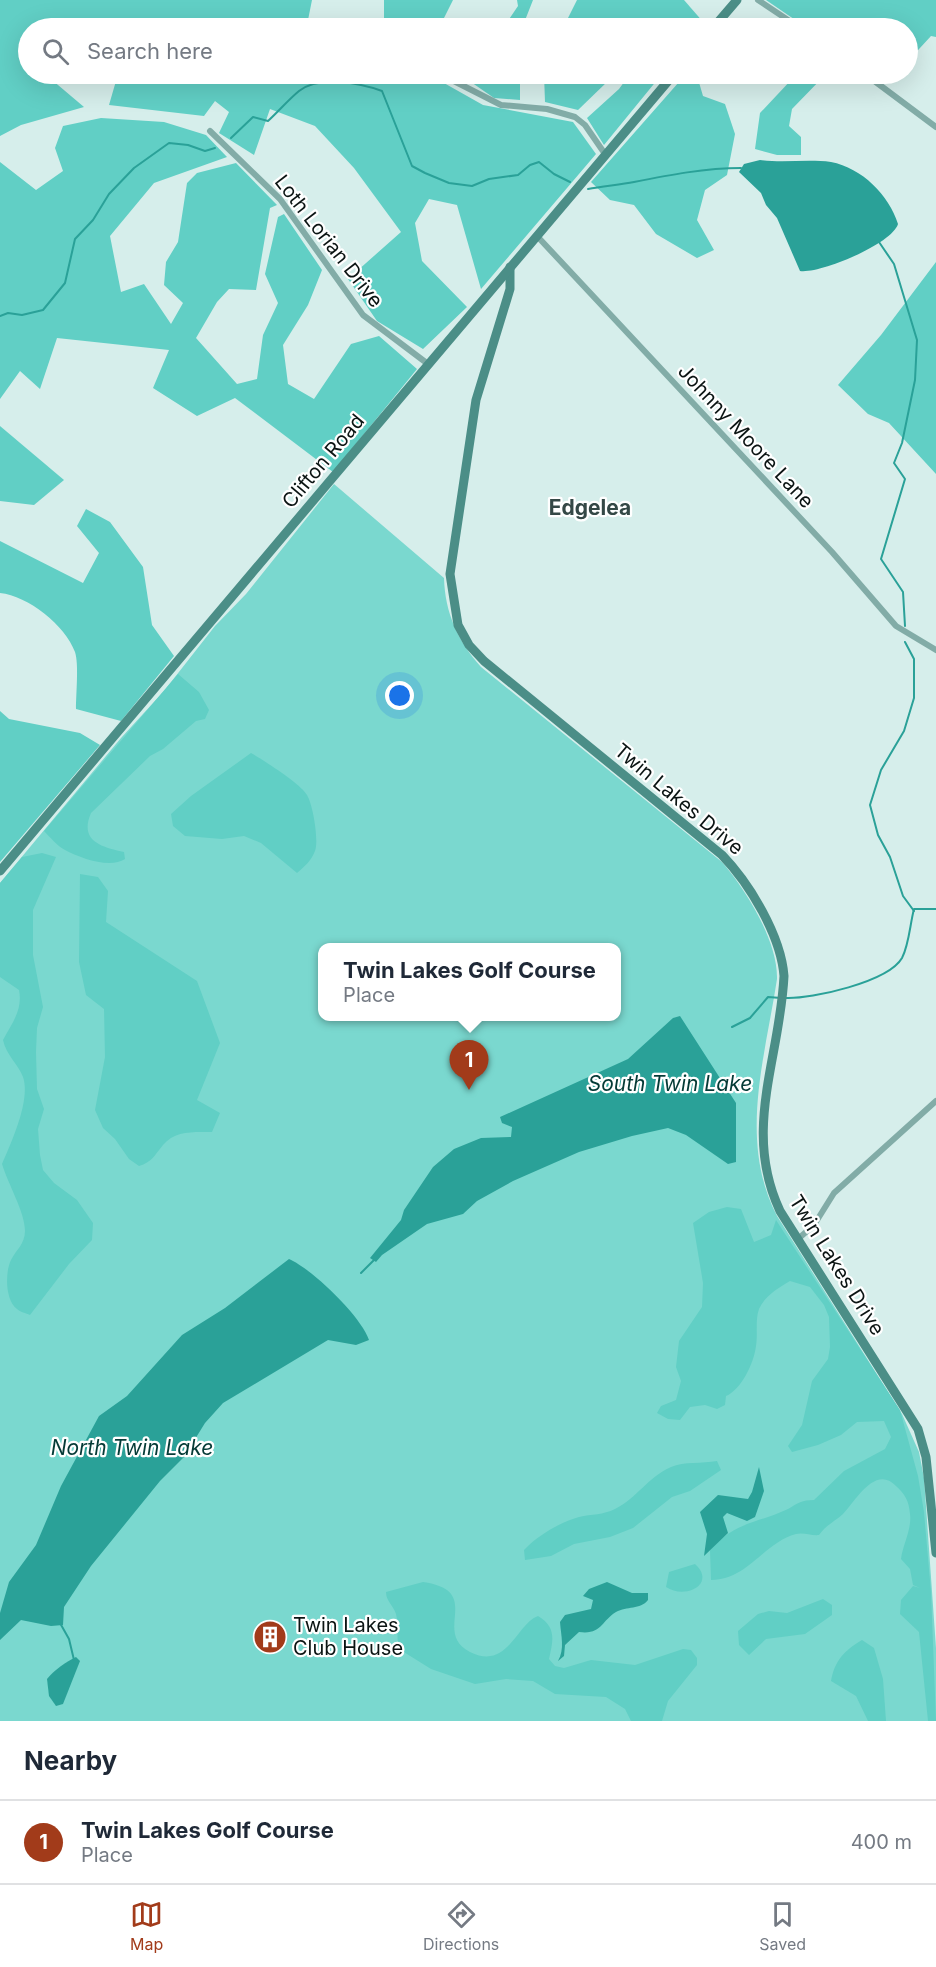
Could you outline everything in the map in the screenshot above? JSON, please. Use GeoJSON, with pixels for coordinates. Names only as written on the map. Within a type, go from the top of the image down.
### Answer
{"type":"FeatureCollection","features":[{"type":"Feature","properties":{"kind":"street"},"geometry":{"type":"LineString","coordinates":[[722,18],[737,0]]}},
{"type":"Feature","properties":{"kind":"street"},"geometry":{"type":"LineString","coordinates":[[758,0],[785,18]]}},
{"type":"Feature","properties":{"kind":"street"},"geometry":{"type":"LineString","coordinates":[[460,84],[501,105],[547,109],[575,117],[585,125],[605,154]]}},
{"type":"Feature","properties":{"kind":"street","name":"Clifton Road"},"geometry":{"type":"LineString","coordinates":[[0,871],[665,84]]}},
{"type":"Feature","properties":{"kind":"street"},"geometry":{"type":"LineString","coordinates":[[878,84],[936,127]]}},
{"type":"Feature","properties":{"kind":"street","name":"Loth Lorian Drive"},"geometry":{"type":"LineString","coordinates":[[210,131],[280,199],[363,315],[428,364]]}},
{"type":"Feature","properties":{"kind":"street","name":"Johnny Moore Lane"},"geometry":{"type":"LineString","coordinates":[[537,236],[832,552],[896,626],[936,650]]}},
{"type":"Feature","properties":{"kind":"street","name":"Twin Lakes Drive"},"geometry":{"type":"LineString","coordinates":[[510,267],[510,288],[476,400],[452,557],[451,590],[459,625],[469,645],[484,662],[701,837],[733,866],[780,947],[783,964],[782,990],[766,1095],[762,1152],[773,1196],[918,1429],[926,1457],[936,1553]]}},
{"type":"Feature","properties":{"kind":"street"},"geometry":{"type":"LineString","coordinates":[[798,1239],[814,1225],[834,1193],[936,1101]]}},
{"type":"Feature","properties":{"kind":"shaded area"},"geometry":{"type":"Polygon","coordinates":[[[0,0],[312,0],[308,18],[18,18],[18,84],[57,84],[84,107],[21,125],[0,136],[0,0]]]}},
{"type":"Feature","properties":{"kind":"shaded area"},"geometry":{"type":"Polygon","coordinates":[[[384,0],[453,0],[444,18],[384,18],[384,0]]]}},
{"type":"Feature","properties":{"kind":"shaded area"},"geometry":{"type":"Polygon","coordinates":[[[517,0],[533,0],[526,18],[510,18],[518,6],[517,0]]]}},
{"type":"Feature","properties":{"kind":"shaded area"},"geometry":{"type":"Polygon","coordinates":[[[577,0],[684,0],[700,18],[568,18],[577,0]]]}},
{"type":"Feature","properties":{"kind":"shaded area"},"geometry":{"type":"Polygon","coordinates":[[[766,0],[936,0],[936,37],[931,36],[918,50],[918,18],[792,18],[766,0]]]}},
{"type":"Feature","properties":{"kind":"shaded area"},"geometry":{"type":"Polygon","coordinates":[[[115,84],[446,84],[483,105],[573,122],[596,154],[481,289],[457,205],[429,199],[415,223],[422,261],[467,307],[423,349],[377,321],[348,279],[401,232],[354,168],[315,126],[270,109],[254,155],[219,133],[229,112],[215,101],[204,116],[109,105],[115,84]]]}},
{"type":"Feature","properties":{"kind":"shaded area"},"geometry":{"type":"Polygon","coordinates":[[[474,84],[520,84],[520,100],[494,98],[474,84]]]}},
{"type":"Feature","properties":{"kind":"shaded area"},"geometry":{"type":"Polygon","coordinates":[[[544,84],[605,84],[578,110],[545,102],[544,84]]]}},
{"type":"Feature","properties":{"kind":"shaded area"},"geometry":{"type":"Polygon","coordinates":[[[623,84],[654,84],[604,145],[587,118],[623,84]]]}},
{"type":"Feature","properties":{"kind":"shaded area"},"geometry":{"type":"Polygon","coordinates":[[[677,84],[699,84],[703,96],[725,104],[735,134],[727,175],[705,190],[697,220],[714,250],[697,258],[656,234],[634,205],[610,200],[591,182],[677,84]]]}},
{"type":"Feature","properties":{"kind":"shaded area"},"geometry":{"type":"Polygon","coordinates":[[[787,84],[816,84],[792,109],[789,126],[801,137],[801,155],[777,155],[755,149],[760,113],[787,84]]]}},
{"type":"Feature","properties":{"kind":"shaded area"},"geometry":{"type":"Polygon","coordinates":[[[101,118],[164,122],[206,135],[227,157],[154,183],[110,236],[121,292],[144,284],[171,324],[183,303],[164,285],[166,262],[178,242],[187,183],[197,173],[236,163],[277,205],[270,208],[256,290],[229,289],[217,302],[196,338],[237,384],[257,379],[263,335],[278,303],[265,274],[278,217],[284,214],[322,270],[308,305],[283,345],[288,384],[314,399],[351,344],[379,336],[417,369],[333,472],[235,398],[197,416],[153,388],[169,350],[57,338],[40,389],[20,371],[0,399],[0,162],[36,190],[63,171],[55,148],[63,126],[101,118]]]}},
{"type":"Feature","properties":{"kind":"shaded area"},"geometry":{"type":"Polygon","coordinates":[[[936,262],[936,474],[889,423],[868,414],[838,385],[881,335],[936,262]]]}},
{"type":"Feature","properties":{"kind":"shaded area"},"geometry":{"type":"Polygon","coordinates":[[[0,426],[64,480],[34,505],[0,501],[0,426]]]}},
{"type":"Feature","properties":{"kind":"shaded area"},"geometry":{"type":"Polygon","coordinates":[[[334,484],[444,578],[447,603],[454,626],[459,637],[481,667],[722,862],[741,887],[759,917],[776,964],[777,979],[758,1099],[759,1158],[765,1188],[777,1216],[902,1414],[919,1452],[924,1478],[936,1648],[936,1721],[0,1721],[0,883],[121,738],[164,691],[215,626],[246,594],[334,484]]]}},
{"type":"Feature","properties":{"kind":"shaded area"},"geometry":{"type":"Polygon","coordinates":[[[86,509],[110,522],[143,567],[152,625],[174,656],[121,721],[76,709],[77,664],[70,642],[54,622],[33,606],[11,595],[0,593],[0,541],[83,583],[99,553],[77,526],[86,509]]]}},
{"type":"Feature","properties":{"kind":"shaded area"},"geometry":{"type":"Polygon","coordinates":[[[178,674],[199,692],[209,710],[205,719],[196,721],[163,749],[150,756],[91,813],[88,823],[90,836],[94,841],[107,848],[124,852],[125,859],[119,862],[103,863],[79,856],[56,844],[44,831],[178,674]]]}},
{"type":"Feature","properties":{"kind":"shaded area"},"geometry":{"type":"Polygon","coordinates":[[[0,711],[9,719],[80,733],[100,745],[0,862],[0,711]]]}},
{"type":"Feature","properties":{"kind":"shaded area"},"geometry":{"type":"Polygon","coordinates":[[[251,753],[281,772],[303,790],[309,800],[315,823],[316,846],[310,861],[297,873],[261,843],[244,836],[222,839],[185,836],[173,826],[171,814],[191,796],[251,753]]]}},
{"type":"Feature","properties":{"kind":"shaded area"},"geometry":{"type":"Polygon","coordinates":[[[42,853],[56,857],[33,910],[33,955],[43,1007],[37,1028],[36,1052],[37,1089],[44,1109],[38,1129],[40,1155],[43,1170],[54,1183],[77,1200],[93,1223],[92,1240],[69,1264],[30,1315],[13,1305],[7,1286],[9,1265],[22,1243],[25,1231],[19,1207],[2,1164],[19,1121],[25,1086],[21,1072],[3,1040],[16,1016],[20,997],[19,990],[0,977],[0,883],[22,857],[42,853]]]}},
{"type":"Feature","properties":{"kind":"shaded area"},"geometry":{"type":"Polygon","coordinates":[[[80,874],[98,877],[108,891],[106,922],[197,981],[220,1043],[197,1100],[220,1113],[212,1132],[179,1134],[168,1140],[150,1160],[139,1166],[129,1159],[115,1139],[103,1128],[95,1110],[105,1057],[104,1009],[86,995],[79,962],[80,874]]]}},
{"type":"Feature","properties":{"kind":"shaded area"},"geometry":{"type":"Polygon","coordinates":[[[727,1207],[741,1209],[754,1242],[771,1235],[776,1220],[900,1410],[918,1476],[924,1512],[931,1592],[936,1721],[928,1721],[919,1632],[900,1614],[901,1600],[913,1586],[920,1588],[913,1585],[910,1569],[901,1559],[910,1525],[908,1502],[896,1486],[888,1480],[881,1479],[866,1487],[843,1514],[819,1535],[799,1534],[784,1539],[735,1574],[711,1580],[710,1550],[729,1533],[800,1502],[814,1500],[844,1471],[885,1449],[891,1437],[884,1421],[857,1422],[841,1435],[818,1445],[792,1452],[788,1446],[802,1425],[812,1381],[828,1359],[830,1347],[829,1317],[824,1305],[810,1287],[790,1281],[768,1296],[759,1309],[753,1360],[742,1382],[726,1396],[725,1405],[717,1409],[705,1405],[690,1407],[680,1420],[668,1419],[657,1413],[661,1406],[676,1400],[681,1381],[676,1367],[679,1341],[702,1307],[703,1283],[693,1223],[709,1212],[727,1207]]]}},
{"type":"Feature","properties":{"kind":"shaded area"},"geometry":{"type":"Polygon","coordinates":[[[717,1461],[721,1470],[690,1491],[672,1497],[633,1528],[610,1537],[574,1544],[551,1556],[525,1560],[524,1550],[542,1535],[572,1519],[615,1509],[663,1471],[682,1464],[717,1461]]]}},
{"type":"Feature","properties":{"kind":"shaded area"},"geometry":{"type":"Polygon","coordinates":[[[695,1564],[701,1571],[702,1578],[696,1588],[682,1592],[666,1587],[669,1572],[695,1564]]]}},
{"type":"Feature","properties":{"kind":"shaded area"},"geometry":{"type":"Polygon","coordinates":[[[423,1582],[441,1587],[451,1594],[455,1603],[455,1634],[459,1644],[470,1652],[483,1656],[494,1656],[502,1651],[530,1621],[538,1616],[551,1630],[549,1659],[555,1666],[564,1668],[591,1660],[635,1665],[683,1649],[691,1650],[697,1658],[697,1665],[668,1701],[662,1721],[631,1721],[625,1709],[606,1697],[555,1694],[533,1681],[506,1679],[475,1684],[431,1669],[399,1649],[396,1614],[386,1592],[423,1582]]]}},
{"type":"Feature","properties":{"kind":"shaded area"},"geometry":{"type":"Polygon","coordinates":[[[823,1599],[832,1605],[832,1615],[805,1634],[766,1639],[749,1655],[739,1645],[738,1631],[758,1614],[769,1611],[787,1613],[823,1599]]]}},
{"type":"Feature","properties":{"kind":"shaded area"},"geometry":{"type":"Polygon","coordinates":[[[862,1640],[874,1648],[883,1679],[886,1721],[868,1721],[856,1696],[831,1681],[841,1657],[862,1640]]]}},
{"type":"Feature","properties":{"kind":"water"},"geometry":{"type":"Polygon","coordinates":[[[760,160],[831,162],[853,170],[873,184],[881,193],[898,224],[893,232],[883,240],[854,256],[823,268],[800,271],[777,218],[766,205],[761,193],[739,172],[744,164],[760,160]]]}},
{"type":"Feature","properties":{"kind":"water","name":"South Twin Lake"},"geometry":{"type":"Polygon","coordinates":[[[680,1016],[736,1103],[736,1162],[728,1164],[686,1135],[668,1128],[632,1136],[579,1152],[513,1181],[477,1201],[463,1214],[427,1224],[382,1255],[376,1262],[370,1258],[401,1220],[404,1210],[433,1167],[454,1149],[481,1138],[511,1137],[512,1127],[502,1123],[500,1117],[628,1059],[673,1018],[680,1016]]]}},
{"type":"Feature","properties":{"kind":"water","name":"North Twin Lake"},"geometry":{"type":"Polygon","coordinates":[[[289,1259],[310,1272],[335,1294],[356,1319],[369,1340],[356,1345],[328,1340],[223,1403],[205,1423],[184,1457],[160,1481],[91,1566],[64,1607],[63,1625],[51,1626],[21,1620],[0,1640],[0,1613],[9,1582],[36,1545],[61,1486],[99,1416],[127,1396],[182,1335],[225,1308],[289,1259]]]}},
{"type":"Feature","properties":{"kind":"water"},"geometry":{"type":"Polygon","coordinates":[[[759,1467],[764,1491],[755,1517],[747,1521],[727,1513],[723,1517],[728,1533],[704,1556],[707,1534],[700,1512],[718,1495],[748,1499],[759,1467]]]}},
{"type":"Feature","properties":{"kind":"water"},"geometry":{"type":"Polygon","coordinates":[[[607,1582],[632,1593],[648,1593],[648,1600],[637,1607],[616,1612],[597,1629],[579,1632],[565,1645],[564,1656],[558,1661],[562,1647],[560,1622],[565,1615],[591,1609],[593,1600],[583,1596],[589,1589],[607,1582]]]}},
{"type":"Feature","properties":{"kind":"water"},"geometry":{"type":"Polygon","coordinates":[[[76,1657],[80,1661],[63,1704],[56,1706],[49,1696],[47,1679],[60,1666],[76,1657]]]}},
{"type":"Feature","properties":{"kind":"waterway"},"geometry":{"type":"LineString","coordinates":[[231,138],[253,117],[268,121],[295,94],[314,84]]}},
{"type":"Feature","properties":{"kind":"waterway"},"geometry":{"type":"LineString","coordinates":[[357,84],[382,91],[412,166],[425,173],[449,183],[472,186],[489,179],[518,175],[530,165],[539,162],[554,174],[570,182]]}},
{"type":"Feature","properties":{"kind":"waterway"},"geometry":{"type":"LineString","coordinates":[[0,316],[8,313],[22,315],[43,310],[65,283],[75,239],[93,220],[109,194],[134,168],[169,143],[188,145],[205,151],[215,148]]}},
{"type":"Feature","properties":{"kind":"waterway"},"geometry":{"type":"LineString","coordinates":[[588,189],[687,172],[741,168]]}},
{"type":"Feature","properties":{"kind":"waterway"},"geometry":{"type":"LineString","coordinates":[[879,242],[894,264],[917,340],[915,380],[902,443],[894,463],[905,479],[881,559],[903,592],[905,626]]}},
{"type":"Feature","properties":{"kind":"waterway"},"geometry":{"type":"LineString","coordinates":[[905,642],[914,659],[914,698],[904,731],[881,770],[870,805],[878,835],[890,857],[903,896],[914,911]]}},
{"type":"Feature","properties":{"kind":"waterway"},"geometry":{"type":"LineString","coordinates":[[786,998],[830,992],[882,975],[902,958],[914,909],[936,909]]}},
{"type":"Feature","properties":{"kind":"waterway"},"geometry":{"type":"LineString","coordinates":[[732,1027],[750,1018],[768,997],[781,998]]}},
{"type":"Feature","properties":{"kind":"waterway"},"geometry":{"type":"LineString","coordinates":[[361,1273],[374,1260]]}},
{"type":"Feature","properties":{"kind":"waterway"},"geometry":{"type":"LineString","coordinates":[[60,1623],[69,1639],[74,1660]]}},
{"type":"Feature","properties":{"kind":"place","name":"Twin Lakes Golf Course"},"geometry":{"type":"Point","coordinates":[469,1090]}},
{"type":"Feature","properties":{"kind":"place","name":"Twin Lakes Club House"},"geometry":{"type":"Point","coordinates":[270,1637]}},
{"type":"Feature","properties":{"kind":"district","name":"Edgelea"},"geometry":{"type":"Point","coordinates":[590,507]}}]}
